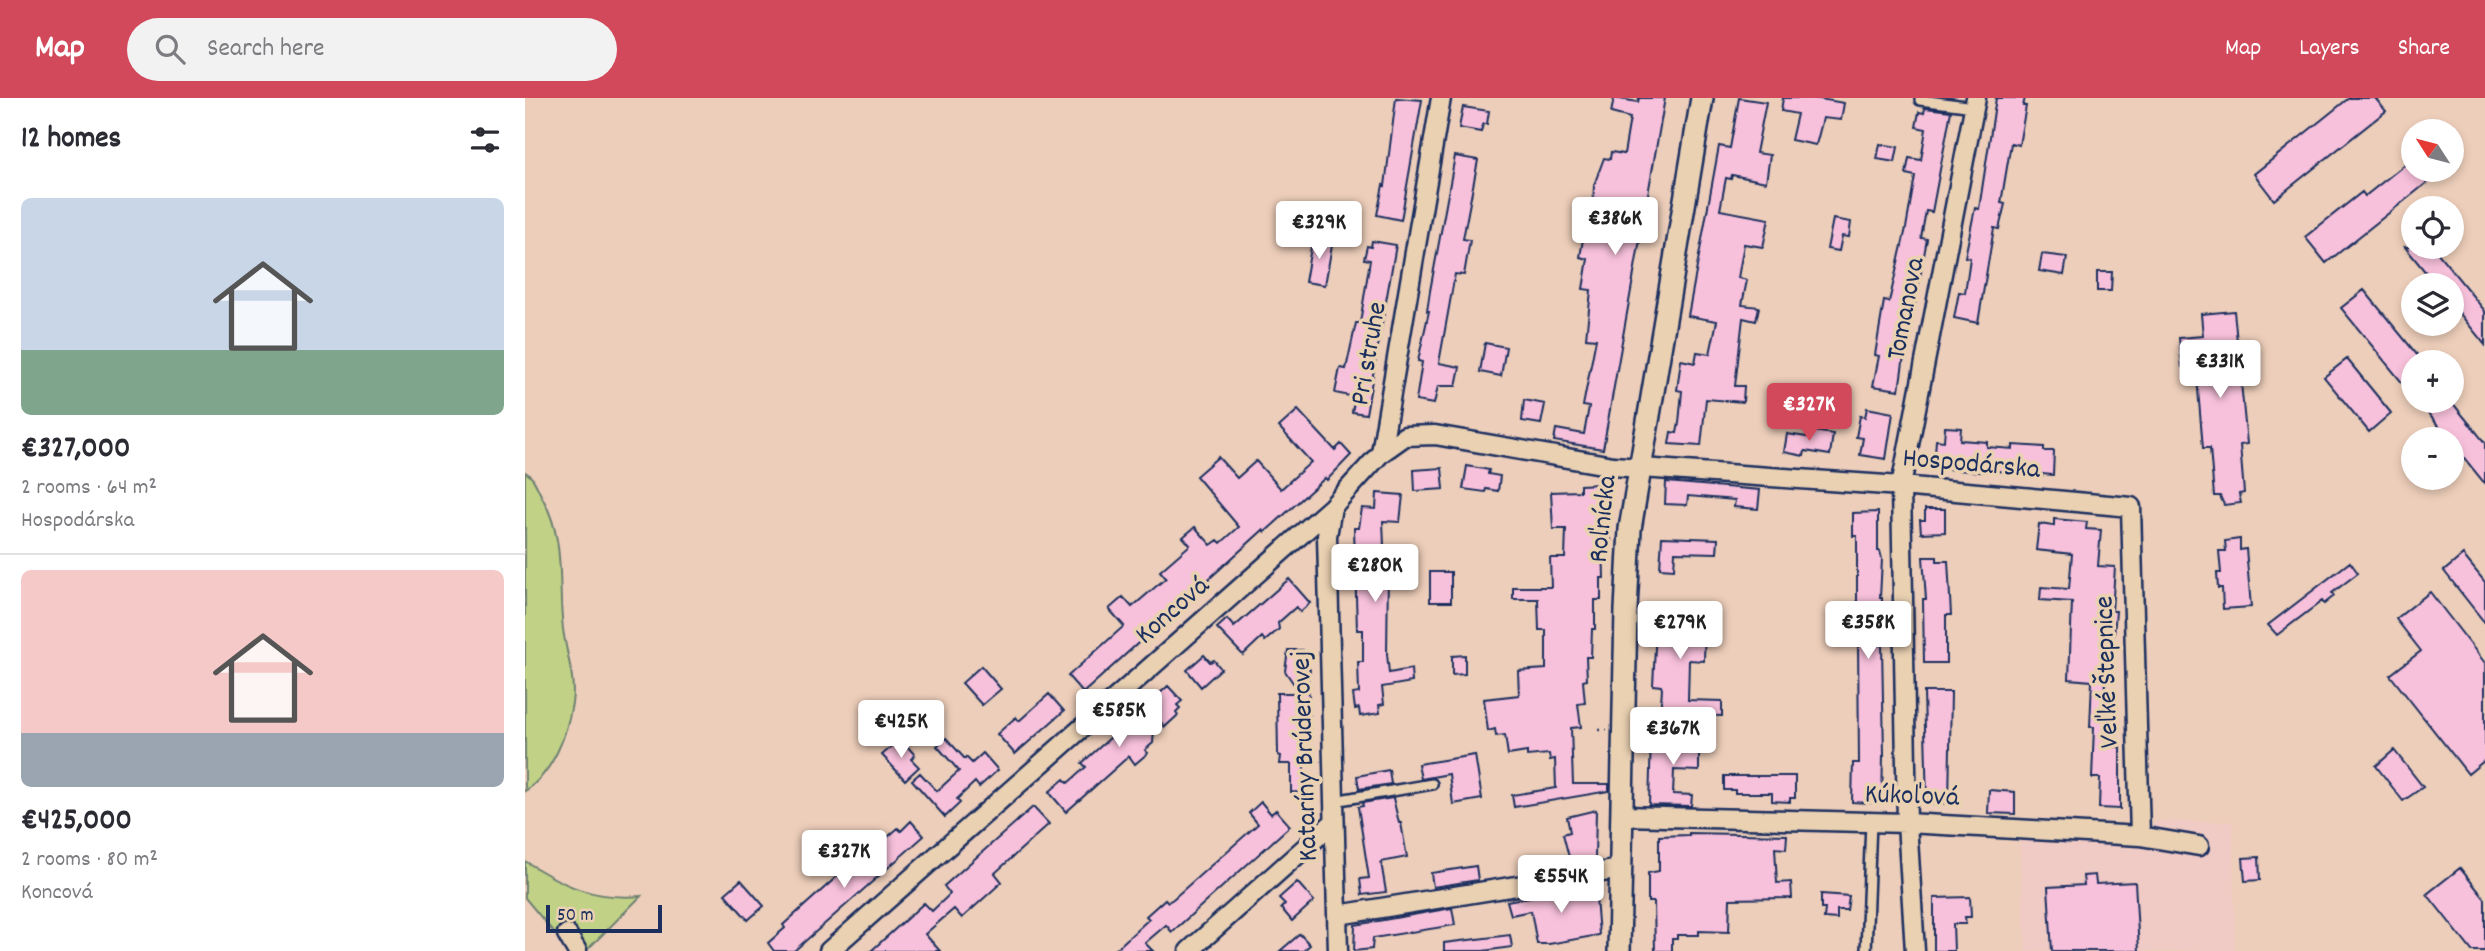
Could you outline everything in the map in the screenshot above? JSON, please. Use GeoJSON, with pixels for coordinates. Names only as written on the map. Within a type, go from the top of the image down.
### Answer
{"type":"FeatureCollection","features":[{"type":"Feature","properties":{"kind":"street","name":"Pri struhe"},"geometry":{"type":"LineString","coordinates":[[1381,453],[1441,98]]}},
{"type":"Feature","properties":{"kind":"street","name":"Roľnícka"},"geometry":{"type":"LineString","coordinates":[[1619,951],[1628,554],[1639,467],[1702,98]]}},
{"type":"Feature","properties":{"kind":"street","name":"Tomanova"},"geometry":{"type":"LineString","coordinates":[[1915,951],[1907,823],[1901,486],[1975,103]]}},
{"type":"Feature","properties":{"kind":"street"},"geometry":{"type":"LineString","coordinates":[[1332,508],[1381,453],[1405,436],[1435,435],[1613,466],[1639,467]]}},
{"type":"Feature","properties":{"kind":"street","name":"Hospodárska"},"geometry":{"type":"LineString","coordinates":[[1639,467],[1901,486],[2131,507]]}},
{"type":"Feature","properties":{"kind":"street","name":"Veľké Štepnice"},"geometry":{"type":"LineString","coordinates":[[2131,507],[2140,836]]}},
{"type":"Feature","properties":{"kind":"street","name":"Kataríny Brúderovej"},"geometry":{"type":"LineString","coordinates":[[1332,508],[1327,536],[1338,951]]}},
{"type":"Feature","properties":{"kind":"street","name":"Koncová"},"geometry":{"type":"LineString","coordinates":[[829,951],[1332,508]]}},
{"type":"Feature","properties":{"kind":"street","name":"Kúkoľová"},"geometry":{"type":"LineString","coordinates":[[1623,816],[1907,823],[2140,836],[2199,846]]}},
{"type":"Feature","properties":{"kind":"street"},"geometry":{"type":"LineString","coordinates":[[1189,951],[1334,822]]}},
{"type":"Feature","properties":{"kind":"street"},"geometry":{"type":"LineString","coordinates":[[1338,915],[1621,869]]}},
{"type":"Feature","properties":{"kind":"street"},"geometry":{"type":"LineString","coordinates":[[567,934],[577,951]]}},
{"type":"Feature","properties":{"kind":"lane"},"geometry":{"type":"LineString","coordinates":[[1920,100],[1975,103]]}},
{"type":"Feature","properties":{"kind":"lane"},"geometry":{"type":"LineString","coordinates":[[1334,801],[1431,784]]}},
{"type":"Feature","properties":{"kind":"lane"},"geometry":{"type":"LineString","coordinates":[[1866,951],[1871,822]]}},
{"type":"Feature","properties":{"kind":"shaded area"},"geometry":{"type":"Polygon","coordinates":[[[2159,821],[2233,822],[2235,951],[2026,951],[2019,838],[2130,843],[2159,821]]]}},
{"type":"Feature","properties":{"kind":"green space"},"geometry":{"type":"Polygon","coordinates":[[[525,472],[536,484],[548,510],[558,543],[561,610],[573,694],[570,715],[557,752],[543,774],[525,791],[525,472]]]}},
{"type":"Feature","properties":{"kind":"green space"},"geometry":{"type":"Polygon","coordinates":[[[525,861],[553,878],[593,893],[641,896],[586,951],[570,928],[555,934],[525,898],[525,861]]]}},
{"type":"Feature","properties":{"kind":"building"},"geometry":{"type":"Polygon","coordinates":[[[1396,98],[1422,100],[1401,220],[1377,215],[1383,185],[1385,186],[1396,98]]]}},
{"type":"Feature","properties":{"kind":"building"},"geometry":{"type":"Polygon","coordinates":[[[1614,98],[1638,102],[1639,98],[1665,98],[1603,449],[1554,441],[1556,429],[1584,434],[1589,407],[1583,406],[1596,339],[1586,338],[1591,290],[1583,289],[1588,259],[1580,257],[1589,204],[1593,204],[1594,185],[1604,158],[1610,159],[1611,152],[1624,154],[1630,118],[1611,113],[1614,98]]]}},
{"type":"Feature","properties":{"kind":"building"},"geometry":{"type":"Polygon","coordinates":[[[1739,98],[1766,102],[1756,153],[1770,155],[1766,182],[1732,175],[1731,179],[1726,178],[1720,210],[1769,219],[1763,247],[1744,244],[1738,278],[1747,280],[1742,305],[1759,307],[1756,321],[1743,318],[1735,386],[1744,386],[1743,402],[1706,399],[1701,446],[1669,444],[1671,432],[1677,433],[1679,423],[1682,391],[1677,390],[1681,360],[1695,363],[1697,352],[1710,354],[1717,321],[1688,316],[1719,146],[1730,148],[1739,98]]]}},
{"type":"Feature","properties":{"kind":"building"},"geometry":{"type":"Polygon","coordinates":[[[1783,98],[1814,98],[1844,103],[1841,120],[1823,118],[1816,145],[1791,140],[1797,114],[1781,111],[1783,98]]]}},
{"type":"Feature","properties":{"kind":"building"},"geometry":{"type":"Polygon","coordinates":[[[1996,98],[2025,98],[2023,106],[2026,106],[2019,145],[2011,143],[2001,203],[2005,204],[1999,229],[1994,228],[1978,323],[1954,318],[1959,292],[1965,293],[1970,258],[1965,257],[1975,208],[1979,209],[1996,98]]]}},
{"type":"Feature","properties":{"kind":"building"},"geometry":{"type":"Polygon","coordinates":[[[2349,98],[2375,98],[2386,111],[2274,200],[2254,174],[2349,98]]]}},
{"type":"Feature","properties":{"kind":"building"},"geometry":{"type":"Polygon","coordinates":[[[1463,107],[1489,111],[1487,124],[1483,124],[1481,132],[1459,128],[1463,107]]]}},
{"type":"Feature","properties":{"kind":"building"},"geometry":{"type":"Polygon","coordinates":[[[1925,108],[1951,111],[1932,212],[1926,211],[1921,238],[1927,239],[1912,321],[1909,321],[1899,390],[1873,386],[1879,356],[1875,355],[1884,301],[1889,302],[1915,176],[1906,174],[1909,158],[1921,160],[1926,129],[1916,127],[1919,112],[1924,113],[1925,108]]]}},
{"type":"Feature","properties":{"kind":"building"},"geometry":{"type":"Polygon","coordinates":[[[1880,144],[1898,147],[1895,162],[1877,159],[1880,144]]]}},
{"type":"Feature","properties":{"kind":"building"},"geometry":{"type":"Polygon","coordinates":[[[1455,156],[1478,160],[1463,239],[1470,240],[1464,275],[1455,274],[1439,363],[1460,367],[1456,386],[1438,386],[1434,404],[1416,401],[1422,362],[1418,361],[1455,156]]]}},
{"type":"Feature","properties":{"kind":"building"},"geometry":{"type":"Polygon","coordinates":[[[2401,168],[2401,182],[2428,182],[2410,196],[2401,196],[2401,203],[2326,263],[2305,237],[2362,192],[2365,196],[2401,168]]]}},
{"type":"Feature","properties":{"kind":"building"},"geometry":{"type":"Polygon","coordinates":[[[1833,219],[1851,222],[1849,237],[1842,236],[1839,251],[1827,249],[1833,219]]]}},
{"type":"Feature","properties":{"kind":"building"},"geometry":{"type":"Polygon","coordinates":[[[1313,236],[1333,240],[1325,285],[1305,282],[1313,236]]]}},
{"type":"Feature","properties":{"kind":"building"},"geometry":{"type":"Polygon","coordinates":[[[1372,241],[1396,245],[1366,414],[1352,412],[1355,397],[1335,393],[1340,368],[1346,369],[1356,323],[1360,323],[1370,260],[1364,259],[1367,246],[1371,247],[1372,241]]]}},
{"type":"Feature","properties":{"kind":"building"},"geometry":{"type":"Polygon","coordinates":[[[2042,254],[2067,257],[2064,275],[2039,271],[2042,254]]]}},
{"type":"Feature","properties":{"kind":"building"},"geometry":{"type":"Polygon","coordinates":[[[2415,259],[2443,259],[2454,273],[2426,273],[2415,259]]]}},
{"type":"Feature","properties":{"kind":"building"},"geometry":{"type":"Polygon","coordinates":[[[2097,272],[2112,272],[2111,291],[2097,291],[2097,272]]]}},
{"type":"Feature","properties":{"kind":"building"},"geometry":{"type":"Polygon","coordinates":[[[2464,285],[2485,311],[2485,345],[2464,319],[2464,285]]]}},
{"type":"Feature","properties":{"kind":"building"},"geometry":{"type":"Polygon","coordinates":[[[2364,290],[2413,350],[2401,350],[2401,381],[2341,308],[2364,290]]]}},
{"type":"Feature","properties":{"kind":"building"},"geometry":{"type":"Polygon","coordinates":[[[2234,311],[2247,444],[2240,445],[2244,493],[2239,494],[2241,503],[2224,505],[2220,496],[2214,496],[2210,448],[2203,448],[2196,366],[2182,367],[2179,338],[2203,336],[2201,314],[2234,311]]]}},
{"type":"Feature","properties":{"kind":"building"},"geometry":{"type":"Polygon","coordinates":[[[1485,343],[1506,347],[1501,376],[1480,372],[1485,343]]]}},
{"type":"Feature","properties":{"kind":"building"},"geometry":{"type":"Polygon","coordinates":[[[2347,359],[2391,413],[2369,432],[2324,377],[2347,359]]]}},
{"type":"Feature","properties":{"kind":"building"},"geometry":{"type":"Polygon","coordinates":[[[1524,400],[1545,404],[1541,424],[1522,421],[1524,400]]]}},
{"type":"Feature","properties":{"kind":"building"},"geometry":{"type":"Polygon","coordinates":[[[1867,408],[1893,413],[1886,459],[1860,455],[1863,438],[1856,437],[1860,416],[1865,417],[1867,408]]]}},
{"type":"Feature","properties":{"kind":"building"},"geometry":{"type":"Polygon","coordinates":[[[1298,410],[1335,450],[1341,444],[1351,455],[1327,480],[1325,478],[1265,532],[1263,530],[1083,693],[1068,676],[1124,626],[1109,609],[1123,597],[1132,607],[1166,578],[1160,571],[1190,545],[1183,537],[1195,527],[1211,545],[1218,540],[1221,543],[1239,527],[1196,476],[1218,457],[1237,478],[1256,461],[1281,489],[1311,462],[1279,427],[1298,410]]]}},
{"type":"Feature","properties":{"kind":"building"},"geometry":{"type":"Polygon","coordinates":[[[2428,413],[2461,413],[2473,428],[2485,443],[2485,484],[2464,458],[2464,427],[2439,427],[2428,413]]]}},
{"type":"Feature","properties":{"kind":"building"},"geometry":{"type":"Polygon","coordinates":[[[1945,427],[1961,428],[1960,440],[1987,442],[1987,447],[2013,449],[2013,445],[2044,447],[2044,451],[2054,451],[2053,475],[1934,468],[1936,440],[1944,441],[1945,427]]]}},
{"type":"Feature","properties":{"kind":"building"},"geometry":{"type":"Polygon","coordinates":[[[1808,430],[1833,434],[1830,455],[1805,451],[1804,456],[1784,452],[1787,434],[1807,437],[1808,430]]]}},
{"type":"Feature","properties":{"kind":"building"},"geometry":{"type":"Polygon","coordinates":[[[1467,466],[1489,470],[1488,474],[1500,476],[1498,491],[1463,489],[1467,466]]]}},
{"type":"Feature","properties":{"kind":"building"},"geometry":{"type":"Polygon","coordinates":[[[1442,468],[1444,489],[1415,491],[1414,470],[1442,468]]]}},
{"type":"Feature","properties":{"kind":"building"},"geometry":{"type":"Polygon","coordinates":[[[1666,482],[1760,490],[1758,509],[1734,507],[1735,500],[1688,496],[1687,505],[1665,504],[1666,482]]]}},
{"type":"Feature","properties":{"kind":"building"},"geometry":{"type":"Polygon","coordinates":[[[1601,484],[1602,528],[1611,528],[1611,541],[1603,541],[1604,578],[1601,578],[1601,600],[1595,600],[1591,657],[1586,657],[1587,680],[1583,681],[1585,703],[1578,704],[1581,727],[1571,728],[1573,784],[1609,784],[1609,791],[1514,807],[1512,795],[1556,788],[1555,759],[1550,760],[1549,754],[1527,756],[1527,752],[1508,755],[1505,735],[1496,736],[1495,729],[1488,731],[1484,699],[1519,695],[1518,671],[1546,669],[1546,630],[1539,630],[1538,599],[1513,599],[1513,587],[1551,587],[1550,558],[1565,558],[1566,529],[1553,529],[1551,492],[1580,491],[1580,485],[1601,484]]]}},
{"type":"Feature","properties":{"kind":"building"},"geometry":{"type":"Polygon","coordinates":[[[1377,493],[1403,495],[1400,522],[1383,521],[1385,571],[1388,571],[1387,654],[1389,673],[1411,669],[1412,682],[1382,687],[1384,704],[1379,705],[1380,713],[1360,716],[1359,708],[1355,709],[1353,694],[1359,693],[1358,662],[1363,662],[1363,630],[1357,630],[1354,528],[1359,528],[1362,508],[1376,509],[1377,493]]]}},
{"type":"Feature","properties":{"kind":"building"},"geometry":{"type":"Polygon","coordinates":[[[1925,509],[1945,509],[1945,532],[1921,533],[1920,520],[1925,520],[1925,509]]]}},
{"type":"Feature","properties":{"kind":"building"},"geometry":{"type":"Polygon","coordinates":[[[1878,512],[1878,551],[1882,559],[1882,621],[1870,621],[1873,645],[1882,645],[1882,800],[1870,800],[1870,803],[1852,802],[1853,763],[1859,763],[1858,639],[1837,637],[1838,621],[1852,622],[1852,607],[1857,607],[1857,536],[1853,536],[1853,513],[1878,512]]]}},
{"type":"Feature","properties":{"kind":"building"},"geometry":{"type":"Polygon","coordinates":[[[2054,519],[2087,522],[2086,529],[2101,530],[2098,566],[2115,567],[2112,611],[2116,611],[2114,635],[2107,634],[2104,703],[2117,704],[2114,747],[2120,747],[2120,809],[2099,808],[2100,778],[2092,778],[2092,681],[2069,679],[2072,602],[2040,600],[2041,587],[2069,589],[2072,554],[2036,550],[2039,524],[2054,526],[2054,519]]]}},
{"type":"Feature","properties":{"kind":"building"},"geometry":{"type":"Polygon","coordinates":[[[1662,537],[1718,539],[1717,553],[1675,552],[1674,569],[1660,568],[1662,537]]]}},
{"type":"Feature","properties":{"kind":"building"},"geometry":{"type":"Polygon","coordinates":[[[2240,539],[2240,550],[2246,549],[2251,607],[2223,609],[2222,588],[2218,588],[2217,573],[2221,573],[2219,551],[2226,551],[2225,541],[2240,539]]]}},
{"type":"Feature","properties":{"kind":"building"},"geometry":{"type":"Polygon","coordinates":[[[2463,555],[2485,582],[2485,623],[2444,571],[2463,555]]]}},
{"type":"Feature","properties":{"kind":"building"},"geometry":{"type":"Polygon","coordinates":[[[1923,557],[1937,557],[1937,561],[1948,561],[1951,615],[1946,615],[1946,663],[1924,663],[1923,599],[1926,599],[1923,557]]]}},
{"type":"Feature","properties":{"kind":"building"},"geometry":{"type":"Polygon","coordinates":[[[2350,562],[2358,573],[2332,593],[2334,596],[2324,604],[2322,601],[2277,635],[2268,625],[2350,562]]]}},
{"type":"Feature","properties":{"kind":"building"},"geometry":{"type":"Polygon","coordinates":[[[1430,572],[1451,572],[1451,602],[1430,602],[1430,572]]]}},
{"type":"Feature","properties":{"kind":"building"},"geometry":{"type":"Polygon","coordinates":[[[1289,579],[1310,603],[1300,612],[1296,607],[1278,623],[1279,629],[1265,641],[1262,637],[1243,655],[1217,628],[1227,619],[1234,627],[1289,579]]]}},
{"type":"Feature","properties":{"kind":"building"},"geometry":{"type":"Polygon","coordinates":[[[2430,592],[2485,663],[2485,760],[2468,774],[2390,675],[2421,651],[2396,619],[2430,592]]]}},
{"type":"Feature","properties":{"kind":"building"},"geometry":{"type":"Polygon","coordinates":[[[1657,609],[1708,610],[1704,661],[1689,660],[1688,700],[1722,701],[1722,716],[1660,714],[1662,689],[1661,686],[1653,685],[1657,609]]]}},
{"type":"Feature","properties":{"kind":"building"},"geometry":{"type":"Polygon","coordinates":[[[1288,650],[1303,650],[1304,661],[1310,670],[1310,729],[1304,729],[1304,774],[1311,774],[1310,793],[1291,792],[1291,764],[1280,764],[1281,756],[1278,755],[1277,693],[1300,693],[1285,671],[1288,650]]]}},
{"type":"Feature","properties":{"kind":"building"},"geometry":{"type":"Polygon","coordinates":[[[1204,655],[1210,662],[1214,660],[1221,669],[1201,687],[1187,670],[1204,655]]]}},
{"type":"Feature","properties":{"kind":"building"},"geometry":{"type":"Polygon","coordinates":[[[1465,655],[1465,674],[1452,675],[1452,656],[1465,655]]]}},
{"type":"Feature","properties":{"kind":"building"},"geometry":{"type":"Polygon","coordinates":[[[981,666],[1001,689],[982,705],[962,683],[981,666]]]}},
{"type":"Feature","properties":{"kind":"building"},"geometry":{"type":"Polygon","coordinates":[[[1168,686],[1182,701],[1177,705],[1180,708],[1176,712],[1178,715],[1165,727],[1155,716],[1153,743],[1145,750],[1148,753],[1135,764],[1129,756],[1066,812],[1049,792],[1064,779],[1068,783],[1086,767],[1082,763],[1168,686]]]}},
{"type":"Feature","properties":{"kind":"building"},"geometry":{"type":"Polygon","coordinates":[[[1924,692],[1951,692],[1949,803],[1927,804],[1924,692]]]}},
{"type":"Feature","properties":{"kind":"building"},"geometry":{"type":"Polygon","coordinates":[[[1049,694],[1064,711],[1015,754],[997,734],[1016,717],[1019,721],[1049,694]]]}},
{"type":"Feature","properties":{"kind":"building"},"geometry":{"type":"Polygon","coordinates":[[[1651,737],[1713,739],[1712,753],[1699,752],[1699,771],[1674,770],[1673,794],[1692,795],[1691,806],[1649,805],[1651,737]]]}},
{"type":"Feature","properties":{"kind":"building"},"geometry":{"type":"Polygon","coordinates":[[[946,738],[965,759],[966,757],[972,763],[983,753],[998,770],[979,787],[975,782],[957,799],[960,803],[945,817],[912,780],[920,773],[937,791],[959,771],[937,746],[946,738]]]}},
{"type":"Feature","properties":{"kind":"building"},"geometry":{"type":"Polygon","coordinates":[[[897,742],[902,749],[906,745],[915,755],[911,759],[919,767],[905,780],[882,755],[897,742]]]}},
{"type":"Feature","properties":{"kind":"building"},"geometry":{"type":"Polygon","coordinates":[[[2394,750],[2423,787],[2403,801],[2376,766],[2394,750]]]}},
{"type":"Feature","properties":{"kind":"building"},"geometry":{"type":"Polygon","coordinates":[[[1475,755],[1482,799],[1453,804],[1449,774],[1421,779],[1418,764],[1475,755]]]}},
{"type":"Feature","properties":{"kind":"building"},"geometry":{"type":"Polygon","coordinates":[[[1389,770],[1391,784],[1359,789],[1357,776],[1389,770]]]}},
{"type":"Feature","properties":{"kind":"building"},"geometry":{"type":"Polygon","coordinates":[[[1724,776],[1795,776],[1795,798],[1790,798],[1790,802],[1772,801],[1772,793],[1735,793],[1735,790],[1724,790],[1724,776]]]}},
{"type":"Feature","properties":{"kind":"building"},"geometry":{"type":"Polygon","coordinates":[[[1989,790],[2015,792],[2015,814],[1988,813],[1989,790]]]}},
{"type":"Feature","properties":{"kind":"building"},"geometry":{"type":"Polygon","coordinates":[[[1393,798],[1407,857],[1381,862],[1386,892],[1362,895],[1360,879],[1369,878],[1358,807],[1363,806],[1362,803],[1393,798]]]}},
{"type":"Feature","properties":{"kind":"building"},"geometry":{"type":"Polygon","coordinates":[[[1261,802],[1271,814],[1276,810],[1290,826],[1172,932],[1166,925],[1145,943],[1153,951],[1114,951],[1149,919],[1146,916],[1165,899],[1168,902],[1173,899],[1258,824],[1249,813],[1261,802]]]}},
{"type":"Feature","properties":{"kind":"building"},"geometry":{"type":"Polygon","coordinates":[[[1033,807],[1049,824],[995,873],[1002,882],[962,918],[954,909],[925,934],[940,951],[871,951],[924,903],[932,911],[950,894],[944,886],[1033,807]]]}},
{"type":"Feature","properties":{"kind":"building"},"geometry":{"type":"Polygon","coordinates":[[[1596,810],[1595,858],[1592,862],[1571,865],[1563,834],[1570,832],[1567,817],[1596,810]]]}},
{"type":"Feature","properties":{"kind":"building"},"geometry":{"type":"Polygon","coordinates":[[[911,821],[924,836],[794,951],[774,951],[768,943],[785,928],[783,925],[841,873],[859,870],[855,866],[898,828],[901,831],[911,821]]]}},
{"type":"Feature","properties":{"kind":"building"},"geometry":{"type":"Polygon","coordinates":[[[1689,833],[1787,835],[1786,849],[1775,848],[1777,883],[1791,882],[1792,898],[1730,899],[1729,932],[1699,931],[1699,935],[1677,935],[1677,939],[1672,939],[1672,951],[1655,951],[1654,902],[1648,902],[1648,873],[1659,871],[1659,836],[1689,833]]]}},
{"type":"Feature","properties":{"kind":"building"},"geometry":{"type":"Polygon","coordinates":[[[2259,857],[2260,880],[2245,881],[2243,858],[2259,857]]]}},
{"type":"Feature","properties":{"kind":"building"},"geometry":{"type":"Polygon","coordinates":[[[1476,866],[1478,880],[1433,887],[1431,873],[1476,866]]]}},
{"type":"Feature","properties":{"kind":"building"},"geometry":{"type":"Polygon","coordinates":[[[2460,868],[2485,899],[2485,951],[2472,951],[2427,894],[2460,868]]]}},
{"type":"Feature","properties":{"kind":"building"},"geometry":{"type":"Polygon","coordinates":[[[2095,875],[2096,884],[2135,882],[2139,951],[2052,951],[2048,887],[2084,885],[2083,876],[2095,875]]]}},
{"type":"Feature","properties":{"kind":"building"},"geometry":{"type":"Polygon","coordinates":[[[741,880],[764,906],[748,920],[725,894],[741,880]]]}},
{"type":"Feature","properties":{"kind":"building"},"geometry":{"type":"Polygon","coordinates":[[[1297,882],[1314,901],[1292,921],[1281,908],[1285,904],[1279,898],[1297,882]]]}},
{"type":"Feature","properties":{"kind":"building"},"geometry":{"type":"Polygon","coordinates":[[[1595,885],[1599,935],[1537,944],[1531,911],[1511,915],[1507,901],[1595,885]]]}},
{"type":"Feature","properties":{"kind":"building"},"geometry":{"type":"Polygon","coordinates":[[[1821,894],[1849,896],[1847,910],[1837,910],[1837,919],[1824,918],[1825,909],[1821,909],[1821,894]]]}},
{"type":"Feature","properties":{"kind":"building"},"geometry":{"type":"Polygon","coordinates":[[[1970,897],[1971,917],[1965,917],[1966,924],[1953,924],[1954,951],[1934,951],[1934,898],[1970,897]]]}},
{"type":"Feature","properties":{"kind":"building"},"geometry":{"type":"Polygon","coordinates":[[[1452,908],[1455,925],[1373,938],[1372,949],[1354,951],[1355,925],[1452,908]]]}},
{"type":"Feature","properties":{"kind":"building"},"geometry":{"type":"Polygon","coordinates":[[[1300,934],[1310,945],[1303,951],[1280,951],[1300,934]]]}},
{"type":"Feature","properties":{"kind":"building"},"geometry":{"type":"Polygon","coordinates":[[[1510,935],[1512,947],[1483,951],[1444,951],[1444,943],[1510,935]]]}}]}
